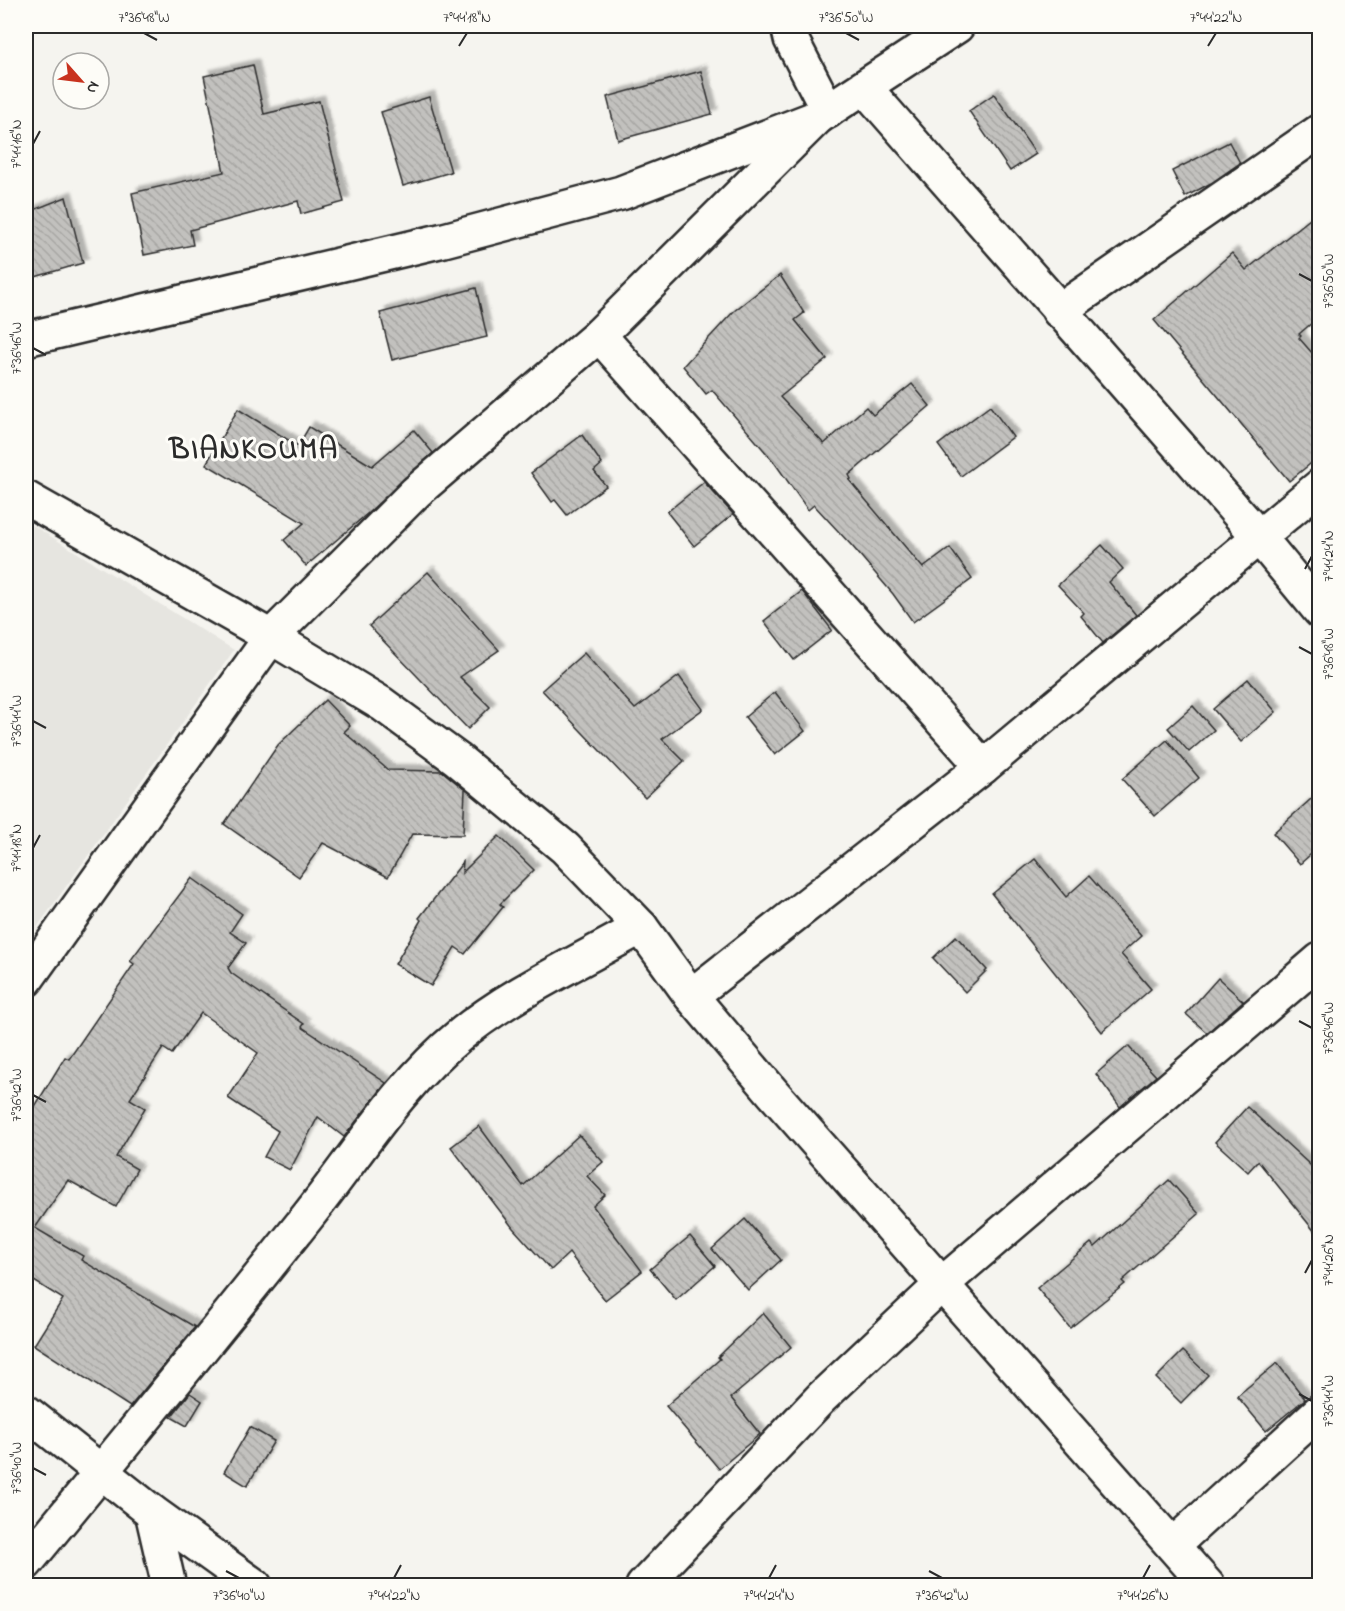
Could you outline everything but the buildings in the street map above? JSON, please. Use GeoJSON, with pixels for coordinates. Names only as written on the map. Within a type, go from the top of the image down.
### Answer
{"type":"FeatureCollection","features":[{"type":"Feature","properties":{"kind":"street"},"geometry":{"type":"LineString","coordinates":[[788,26],[791,39],[823,114]]}},
{"type":"Feature","properties":{"kind":"street"},"geometry":{"type":"LineString","coordinates":[[26,339],[444,240],[621,193],[823,114],[957,26]]}},
{"type":"Feature","properties":{"kind":"street"},"geometry":{"type":"LineString","coordinates":[[865,88],[1259,537],[1320,611]]}},
{"type":"Feature","properties":{"kind":"street"},"geometry":{"type":"LineString","coordinates":[[26,980],[271,637],[416,492],[599,335],[823,114]]}},
{"type":"Feature","properties":{"kind":"street"},"geometry":{"type":"LineString","coordinates":[[1059,311],[1320,131]]}},
{"type":"Feature","properties":{"kind":"street"},"geometry":{"type":"LineString","coordinates":[[599,335],[983,767]]}},
{"type":"Feature","properties":{"kind":"street"},"geometry":{"type":"LineString","coordinates":[[691,996],[983,767],[1320,486]]}},
{"type":"Feature","properties":{"kind":"street"},"geometry":{"type":"LineString","coordinates":[[26,498],[271,637],[382,704],[457,759],[565,848],[641,927],[691,996],[941,1286],[1208,1586]]}},
{"type":"Feature","properties":{"kind":"street"},"geometry":{"type":"LineString","coordinates":[[26,1563],[104,1472],[316,1205],[393,1103],[426,1067],[459,1035],[514,999],[641,927]]}},
{"type":"Feature","properties":{"kind":"street"},"geometry":{"type":"LineString","coordinates":[[643,1586],[822,1397],[941,1286],[1320,960]]}},
{"type":"Feature","properties":{"kind":"street"},"geometry":{"type":"LineString","coordinates":[[1173,1545],[1320,1411]]}},
{"type":"Feature","properties":{"kind":"street"},"geometry":{"type":"LineString","coordinates":[[26,1412],[152,1512],[255,1586]]}},
{"type":"Feature","properties":{"kind":"street"},"geometry":{"type":"LineString","coordinates":[[152,1512],[169,1586]]}},
{"type":"Feature","properties":{"kind":"shaded area"},"geometry":{"type":"Polygon","coordinates":[[[26,521],[234,650],[26,943],[26,521]]]}},
{"type":"Feature","properties":{"kind":"district","name":"BIANKOUMA"},"geometry":{"type":"Point","coordinates":[254,451]}}]}
